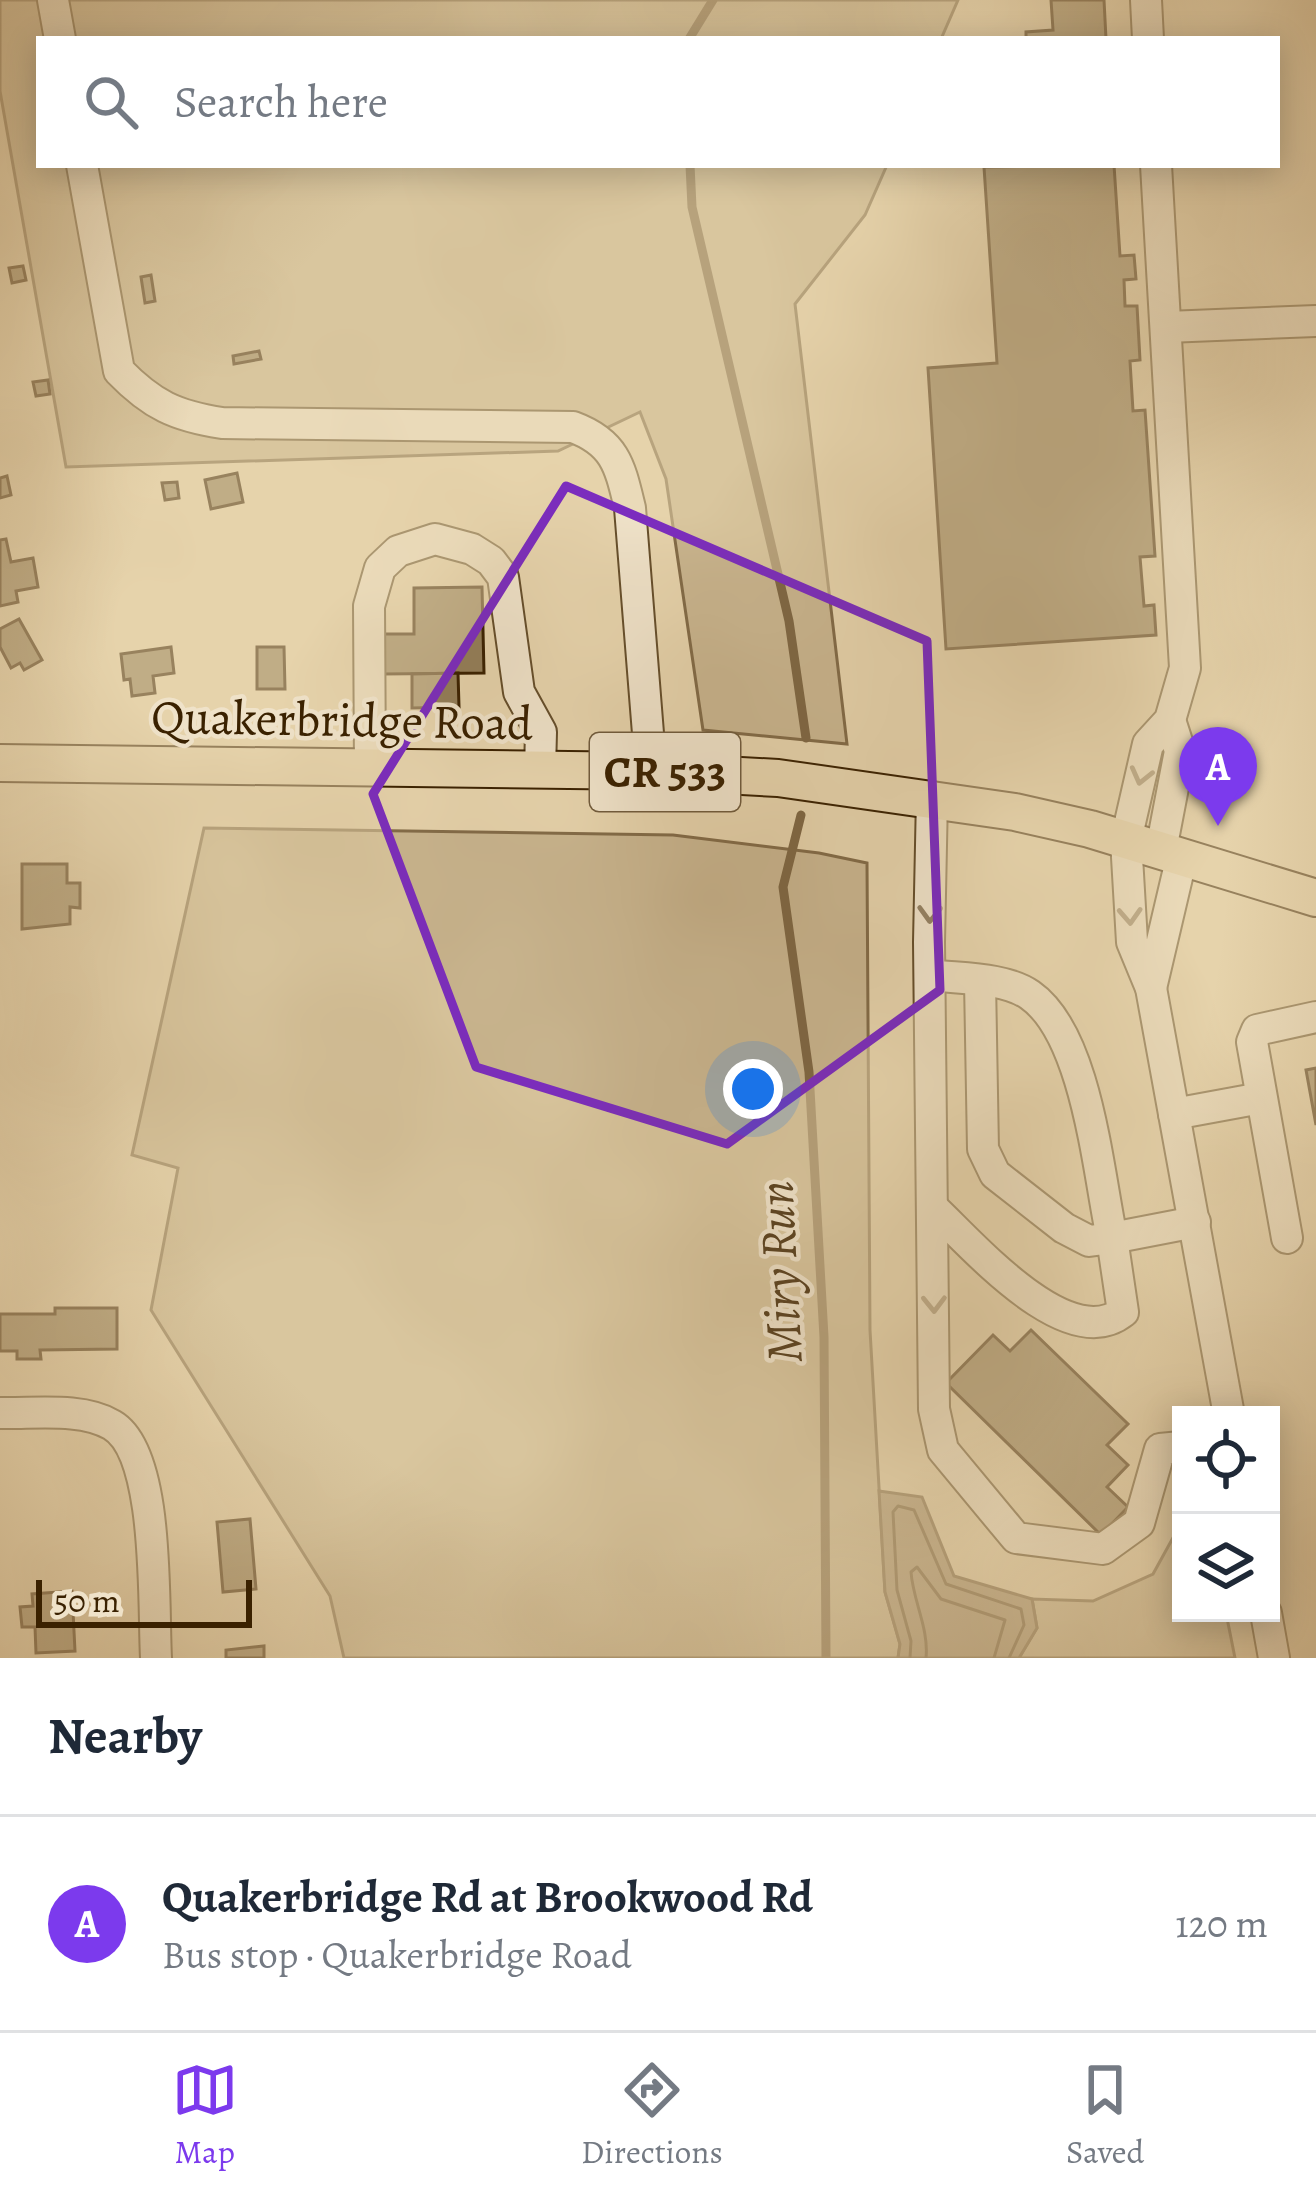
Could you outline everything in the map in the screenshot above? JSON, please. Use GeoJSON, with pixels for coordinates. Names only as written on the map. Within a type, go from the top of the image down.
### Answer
{"type":"FeatureCollection","features":[{"type":"Feature","properties":{"kind":"main road","name":"Quakerbridge Road"},"geometry":{"type":"LineString","coordinates":[[0,764],[650,771],[778,778],[1015,812],[1156,848],[1316,898]]}},
{"type":"Feature","properties":{"kind":"street"},"geometry":{"type":"LineString","coordinates":[[53,0],[59,36]]}},
{"type":"Feature","properties":{"kind":"street"},"geometry":{"type":"LineString","coordinates":[[1146,0],[1148,36]]}},
{"type":"Feature","properties":{"kind":"street"},"geometry":{"type":"LineString","coordinates":[[83,168],[119,371],[140,392],[179,416],[222,423],[573,427],[595,435],[612,452],[631,508],[650,771]]}},
{"type":"Feature","properties":{"kind":"street"},"geometry":{"type":"LineString","coordinates":[[1151,988],[1156,848],[1148,744],[1169,720],[1185,668],[1156,168]]}},
{"type":"Feature","properties":{"kind":"street"},"geometry":{"type":"LineString","coordinates":[[1167,327],[1316,321]]}},
{"type":"Feature","properties":{"kind":"street"},"geometry":{"type":"LineString","coordinates":[[370,769],[369,606],[380,568],[398,551],[435,539],[472,549],[491,561],[503,577],[519,692],[541,732],[540,770]]}},
{"type":"Feature","properties":{"kind":"street"},"geometry":{"type":"LineString","coordinates":[[932,797],[934,1409],[943,1450],[1016,1538],[1103,1549],[1139,1522],[1160,1449],[1172,1448]]}},
{"type":"Feature","properties":{"kind":"street"},"geometry":{"type":"LineString","coordinates":[[1156,848],[1132,942],[1151,988],[1227,1406]]}},
{"type":"Feature","properties":{"kind":"street"},"geometry":{"type":"LineString","coordinates":[[929,975],[980,981],[1029,994],[1063,1033],[1081,1081],[1123,1312],[1112,1322],[1079,1322],[1041,1306],[933,1208]]}},
{"type":"Feature","properties":{"kind":"street"},"geometry":{"type":"LineString","coordinates":[[980,981],[983,1149],[995,1174],[1064,1228],[1089,1241],[1195,1222]]}},
{"type":"Feature","properties":{"kind":"street"},"geometry":{"type":"LineString","coordinates":[[1287,1238],[1253,1035],[1266,1027],[1316,1017]]}},
{"type":"Feature","properties":{"kind":"street"},"geometry":{"type":"LineString","coordinates":[[1174,1114],[1261,1098]]}},
{"type":"Feature","properties":{"kind":"street"},"geometry":{"type":"LineString","coordinates":[[0,1413],[74,1415],[109,1423],[131,1441],[147,1492],[156,1658]]}},
{"type":"Feature","properties":{"kind":"street"},"geometry":{"type":"LineString","coordinates":[[1268,1622],[1274,1658]]}},
{"type":"Feature","properties":{"kind":"highlighted area"},"geometry":{"type":"Polygon","coordinates":[[[566,486],[927,641],[940,990],[727,1144],[476,1067],[373,794],[566,486]]]}},
{"type":"Feature","properties":{"kind":"shaded area"},"geometry":{"type":"Polygon","coordinates":[[[0,0],[958,0],[942,36],[36,36],[36,168],[886,168],[865,215],[795,304],[847,744],[703,730],[666,479],[640,412],[558,451],[66,467],[0,91],[0,0]]]}},
{"type":"Feature","properties":{"kind":"shaded area"},"geometry":{"type":"Polygon","coordinates":[[[204,828],[673,835],[867,863],[870,1330],[885,1592],[900,1644],[898,1658],[344,1658],[330,1596],[151,1310],[178,1168],[132,1155],[204,828]]]}},
{"type":"Feature","properties":{"kind":"shaded area"},"geometry":{"type":"Polygon","coordinates":[[[1172,1540],[1172,1622],[1228,1622],[1235,1658],[1019,1658],[1037,1628],[1032,1599],[1093,1601],[1153,1574],[1172,1540]]]}},
{"type":"Feature","properties":{"kind":"water"},"geometry":{"type":"Polygon","coordinates":[[[879,1491],[922,1497],[954,1576],[1032,1599],[1037,1628],[1019,1658],[898,1658],[900,1644],[885,1592],[879,1491]]]}},
{"type":"Feature","properties":{"kind":"building"},"geometry":{"type":"Polygon","coordinates":[[[1051,0],[1104,0],[1106,36],[1026,36],[1026,32],[1053,30],[1051,0]]]}},
{"type":"Feature","properties":{"kind":"building"},"geometry":{"type":"Polygon","coordinates":[[[984,168],[1114,168],[1120,256],[1134,255],[1136,279],[1124,280],[1125,306],[1137,306],[1140,360],[1130,361],[1133,411],[1145,410],[1155,556],[1140,557],[1144,606],[1154,605],[1156,635],[946,649],[928,368],[997,363],[984,168]]]}},
{"type":"Feature","properties":{"kind":"building"},"geometry":{"type":"Polygon","coordinates":[[[23,266],[26,280],[12,283],[9,268],[23,266]]]}},
{"type":"Feature","properties":{"kind":"building"},"geometry":{"type":"Polygon","coordinates":[[[151,275],[155,301],[145,303],[141,277],[151,275]]]}},
{"type":"Feature","properties":{"kind":"building"},"geometry":{"type":"Polygon","coordinates":[[[259,351],[261,359],[234,364],[233,356],[259,351]]]}},
{"type":"Feature","properties":{"kind":"building"},"geometry":{"type":"Polygon","coordinates":[[[48,380],[50,394],[36,396],[33,382],[48,380]]]}},
{"type":"Feature","properties":{"kind":"building"},"geometry":{"type":"Polygon","coordinates":[[[237,473],[243,502],[211,509],[205,480],[237,473]]]}},
{"type":"Feature","properties":{"kind":"building"},"geometry":{"type":"Polygon","coordinates":[[[7,476],[11,495],[0,498],[0,478],[7,476]]]}},
{"type":"Feature","properties":{"kind":"building"},"geometry":{"type":"Polygon","coordinates":[[[177,482],[179,498],[165,500],[162,483],[177,482]]]}},
{"type":"Feature","properties":{"kind":"building"},"geometry":{"type":"Polygon","coordinates":[[[6,539],[11,562],[33,558],[38,587],[16,591],[18,602],[0,606],[0,540],[6,539]]]}},
{"type":"Feature","properties":{"kind":"building"},"geometry":{"type":"Polygon","coordinates":[[[482,587],[484,673],[384,674],[383,634],[414,634],[414,588],[482,587]]]}},
{"type":"Feature","properties":{"kind":"building"},"geometry":{"type":"Polygon","coordinates":[[[19,619],[42,660],[24,670],[20,663],[11,668],[0,647],[0,629],[19,619]]]}},
{"type":"Feature","properties":{"kind":"building"},"geometry":{"type":"Polygon","coordinates":[[[171,647],[174,673],[153,676],[155,693],[132,696],[130,679],[124,680],[121,654],[171,647]]]}},
{"type":"Feature","properties":{"kind":"building"},"geometry":{"type":"Polygon","coordinates":[[[257,647],[284,647],[285,689],[257,689],[257,647]]]}},
{"type":"Feature","properties":{"kind":"building"},"geometry":{"type":"Polygon","coordinates":[[[458,673],[459,707],[412,708],[412,674],[458,673]]]}},
{"type":"Feature","properties":{"kind":"building"},"geometry":{"type":"Polygon","coordinates":[[[22,864],[67,864],[67,883],[80,883],[80,908],[70,907],[70,924],[22,929],[22,864]]]}},
{"type":"Feature","properties":{"kind":"building"},"geometry":{"type":"Polygon","coordinates":[[[1316,1068],[1316,1125],[1306,1070],[1316,1068]]]}},
{"type":"Feature","properties":{"kind":"building"},"geometry":{"type":"Polygon","coordinates":[[[55,1308],[117,1308],[117,1349],[40,1350],[41,1359],[17,1359],[17,1351],[0,1351],[0,1314],[55,1314],[55,1308]]]}},
{"type":"Feature","properties":{"kind":"building"},"geometry":{"type":"Polygon","coordinates":[[[1031,1330],[1128,1424],[1107,1445],[1128,1465],[1107,1487],[1128,1507],[1101,1535],[946,1383],[993,1335],[1010,1351],[1031,1330]]]}},
{"type":"Feature","properties":{"kind":"building"},"geometry":{"type":"Polygon","coordinates":[[[250,1519],[256,1589],[223,1592],[217,1522],[250,1519]]]}},
{"type":"Feature","properties":{"kind":"building"},"geometry":{"type":"Polygon","coordinates":[[[72,1591],[75,1651],[36,1653],[35,1627],[22,1627],[20,1607],[33,1606],[32,1594],[72,1591]]]}},
{"type":"Feature","properties":{"kind":"building"},"geometry":{"type":"Polygon","coordinates":[[[264,1646],[264,1658],[226,1658],[226,1650],[264,1646]]]}},
{"type":"Feature","properties":{"kind":"waterway","name":"Miry Run"},"geometry":{"type":"LineString","coordinates":[[691,36],[713,0]]}},
{"type":"Feature","properties":{"kind":"waterway","name":"Miry Run"},"geometry":{"type":"LineString","coordinates":[[690,168],[692,207],[789,621],[806,738]]}},
{"type":"Feature","properties":{"kind":"waterway","name":"Miry Run"},"geometry":{"type":"LineString","coordinates":[[801,815],[783,887],[809,1072],[824,1337],[826,1658]]}},
{"type":"Feature","properties":{"kind":"place","name":"Quakerbridge Rd at Brookwood Rd"},"geometry":{"type":"Point","coordinates":[1218,826]}}]}
